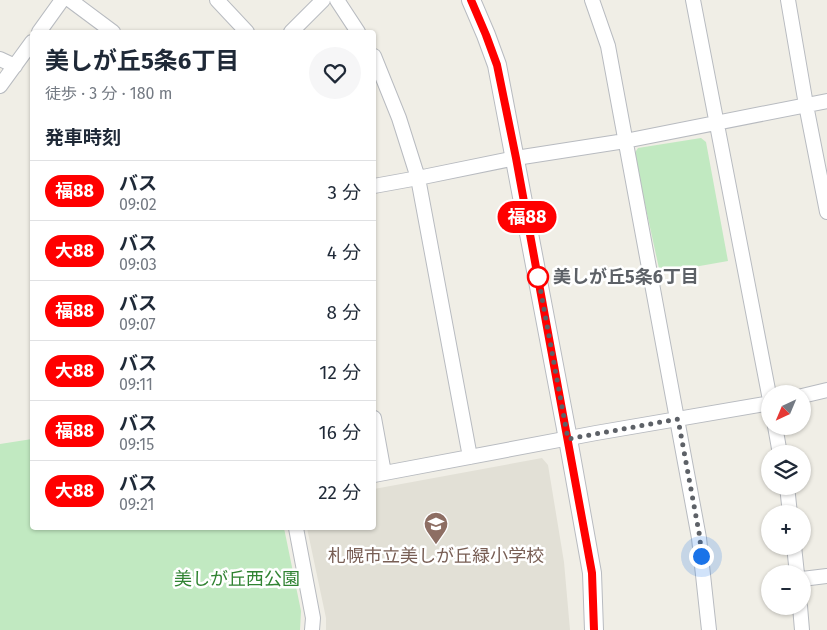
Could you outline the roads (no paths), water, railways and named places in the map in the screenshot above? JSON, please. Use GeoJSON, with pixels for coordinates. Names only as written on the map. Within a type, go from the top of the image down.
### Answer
{"type":"FeatureCollection","features":[{"type":"Feature","properties":{"kind":"street"},"geometry":{"type":"LineString","coordinates":[[40,30],[62,0]]}},
{"type":"Feature","properties":{"kind":"street"},"geometry":{"type":"LineString","coordinates":[[70,0],[110,30]]}},
{"type":"Feature","properties":{"kind":"street"},"geometry":{"type":"LineString","coordinates":[[217,0],[245,30]]}},
{"type":"Feature","properties":{"kind":"street"},"geometry":{"type":"LineString","coordinates":[[293,30],[323,0]]}},
{"type":"Feature","properties":{"kind":"street"},"geometry":{"type":"LineString","coordinates":[[337,0],[357,30]]}},
{"type":"Feature","properties":{"kind":"street"},"geometry":{"type":"LineString","coordinates":[[471,0],[497,65],[516,158],[592,573],[594,630]]}},
{"type":"Feature","properties":{"kind":"street"},"geometry":{"type":"LineString","coordinates":[[592,0],[608,46],[678,419],[700,538],[709,630]]}},
{"type":"Feature","properties":{"kind":"street"},"geometry":{"type":"LineString","coordinates":[[693,0],[767,385]]}},
{"type":"Feature","properties":{"kind":"street"},"geometry":{"type":"LineString","coordinates":[[788,0],[827,212]]}},
{"type":"Feature","properties":{"kind":"street"},"geometry":{"type":"LineString","coordinates":[[0,86],[30,45]]}},
{"type":"Feature","properties":{"kind":"street"},"geometry":{"type":"LineString","coordinates":[[0,59],[15,66]]}},
{"type":"Feature","properties":{"kind":"street"},"geometry":{"type":"LineString","coordinates":[[376,61],[399,118],[418,178],[470,457]]}},
{"type":"Feature","properties":{"kind":"street"},"geometry":{"type":"LineString","coordinates":[[376,186],[516,158],[625,141],[827,101]]}},
{"type":"Feature","properties":{"kind":"street"},"geometry":{"type":"LineString","coordinates":[[811,394],[827,390]]}},
{"type":"Feature","properties":{"kind":"street"},"geometry":{"type":"LineString","coordinates":[[376,440],[379,474],[761,403]]}},
{"type":"Feature","properties":{"kind":"street"},"geometry":{"type":"LineString","coordinates":[[296,530],[313,618],[312,630]]}},
{"type":"Feature","properties":{"kind":"street"},"geometry":{"type":"LineString","coordinates":[[811,578],[827,576]]}},
{"type":"Feature","properties":{"kind":"street"},"geometry":{"type":"LineString","coordinates":[[801,615],[802,630]]}},
{"type":"Feature","properties":{"kind":"place","name":"美しが丘5条6丁目"},"geometry":{"type":"Point","coordinates":[538,277]}},
{"type":"Feature","properties":{"kind":"place","name":"札幌市立美しが丘緑小学校"},"geometry":{"type":"Point","coordinates":[436,545]}},
{"type":"Feature","properties":{"kind":"park label","name":"美しが丘西公園"},"geometry":{"type":"Point","coordinates":[237,579]}}]}
